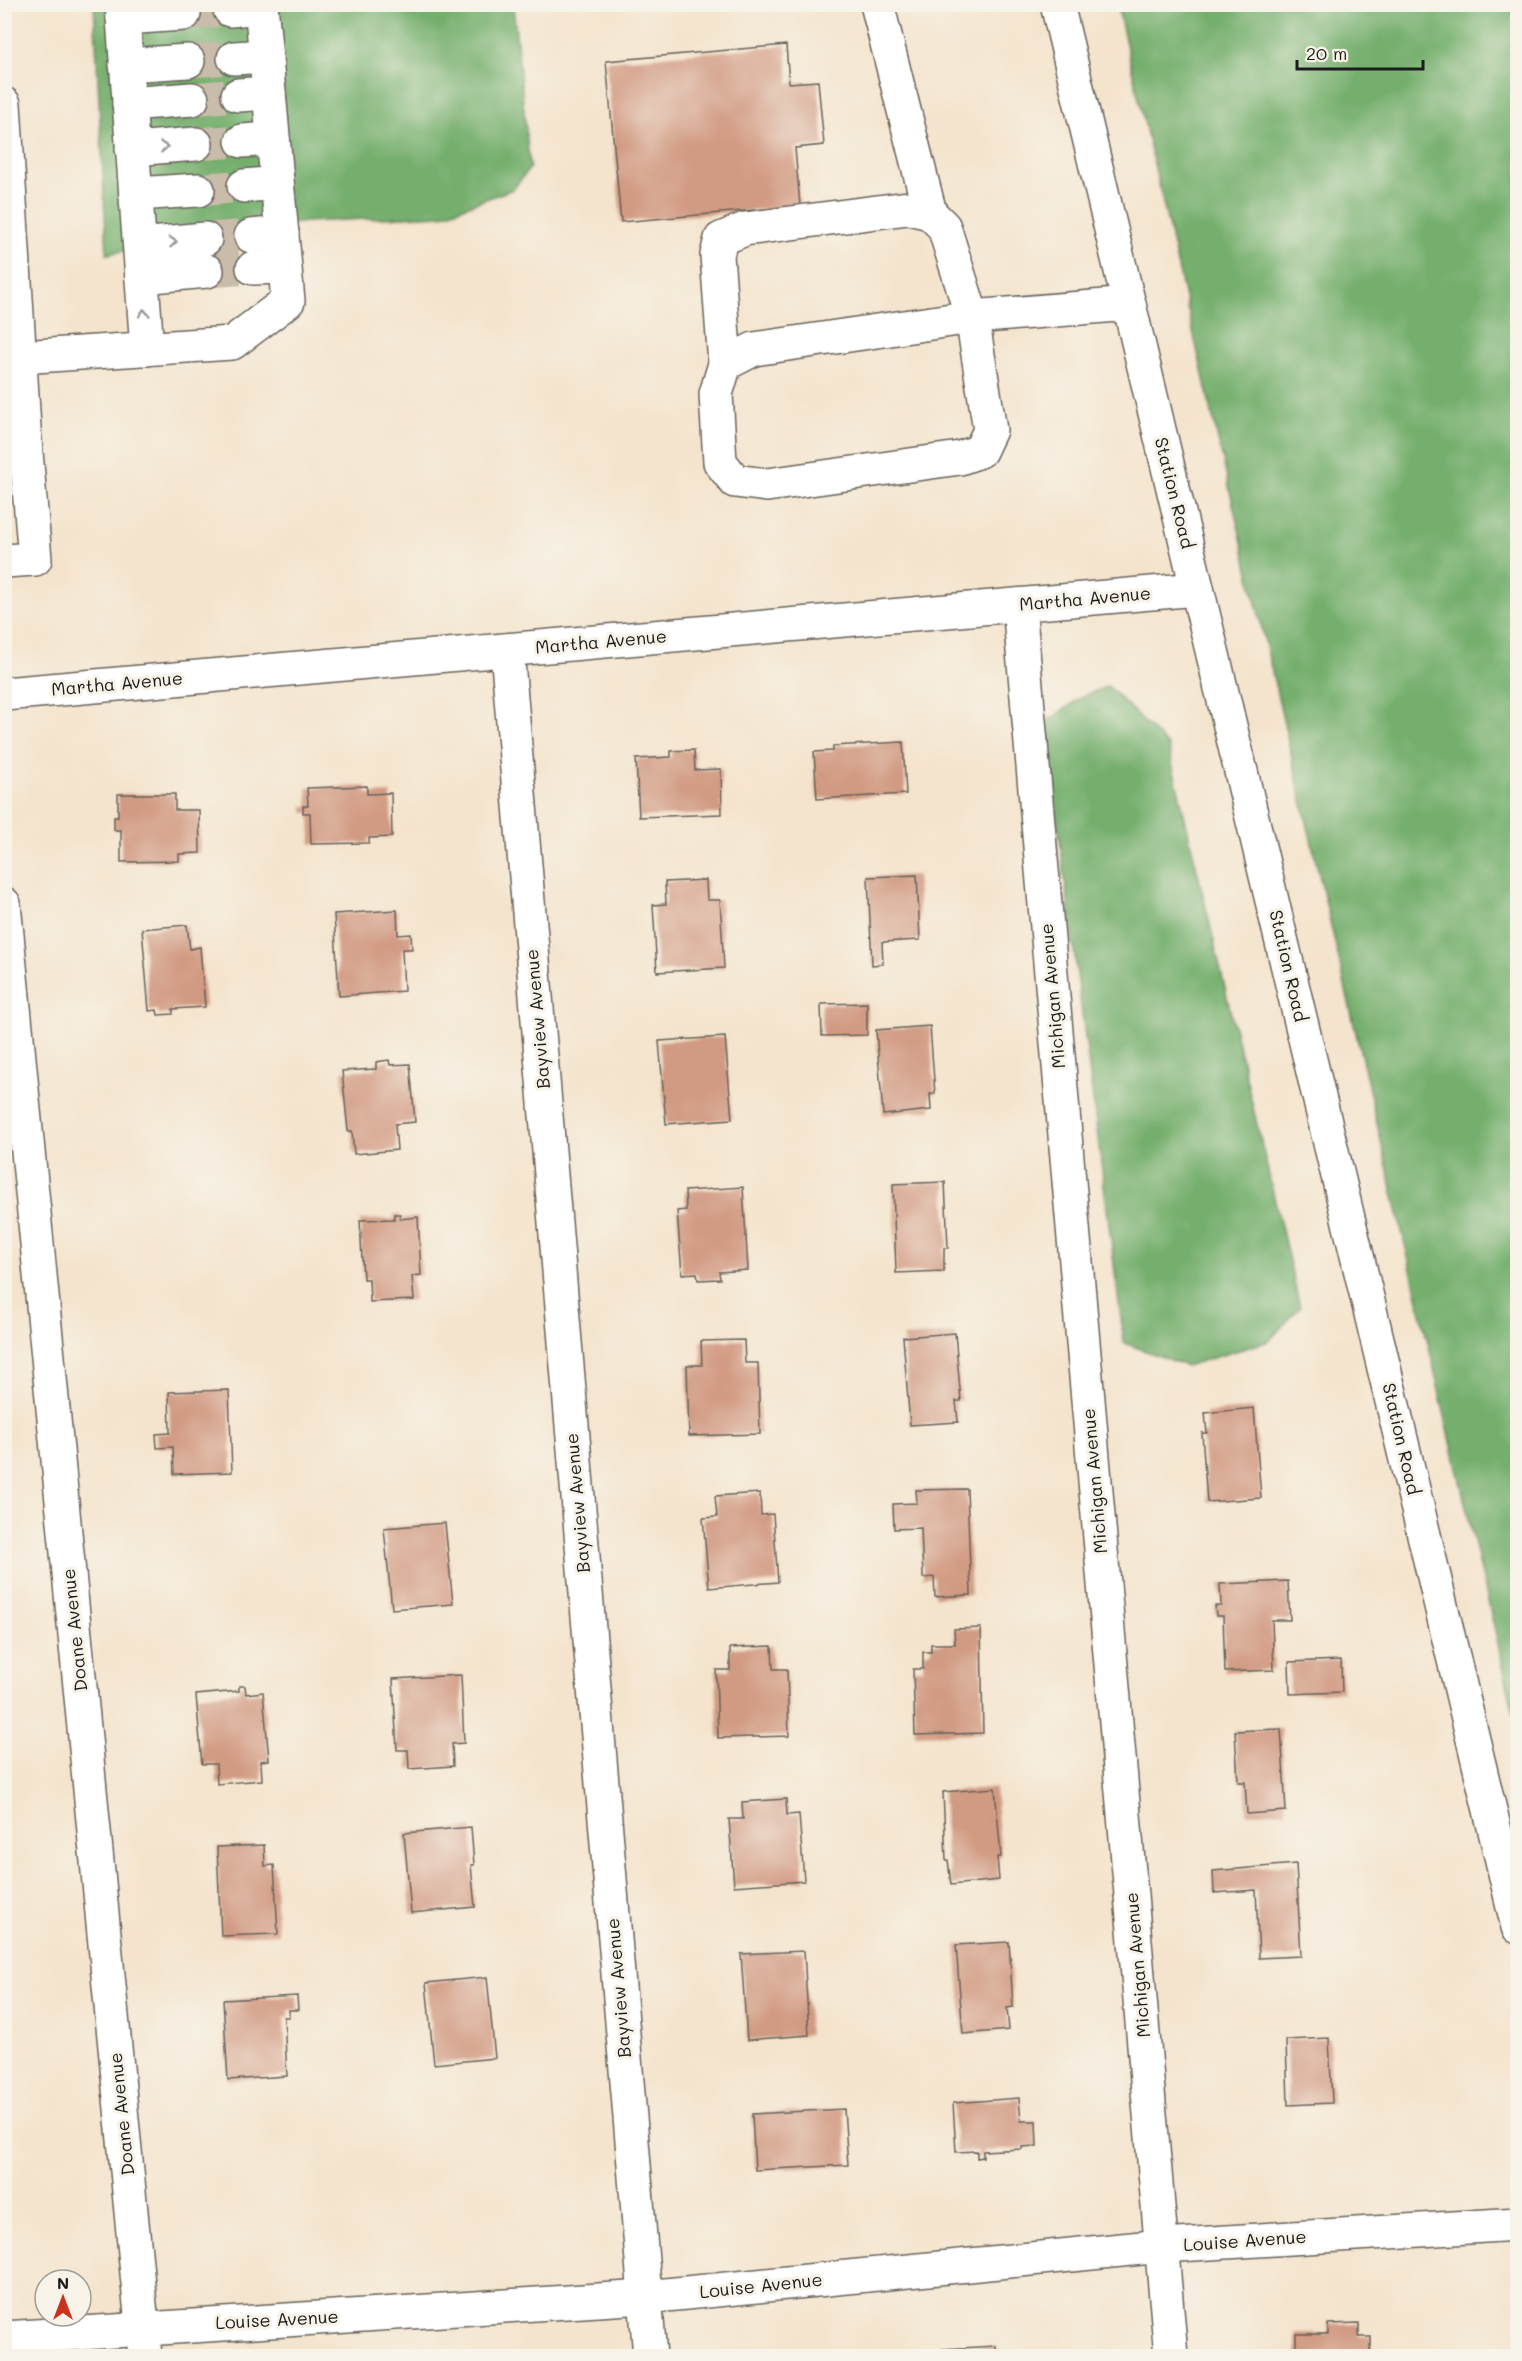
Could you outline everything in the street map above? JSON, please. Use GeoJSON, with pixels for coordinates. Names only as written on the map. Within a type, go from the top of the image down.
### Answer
{"type":"FeatureCollection","features":[{"type":"Feature","properties":{"kind":"street"},"geometry":{"type":"LineString","coordinates":[[877,4],[930,213],[944,227],[972,317],[990,430],[980,451],[960,458],[767,485],[735,480],[720,462],[716,394],[725,364],[717,255],[722,239],[745,229],[908,208],[930,213]]}},
{"type":"Feature","properties":{"kind":"street","name":"Station Road"},"geometry":{"type":"LineString","coordinates":[[1057,4],[1518,1927]]}},
{"type":"Feature","properties":{"kind":"street"},"geometry":{"type":"LineString","coordinates":[[20,357],[232,343],[288,300],[285,267],[266,234],[277,183],[258,140],[250,57],[251,7]]}},
{"type":"Feature","properties":{"kind":"street"},"geometry":{"type":"LineString","coordinates":[[147,349],[122,11],[184,14]]}},
{"type":"Feature","properties":{"kind":"street"},"geometry":{"type":"LineString","coordinates":[[126,65],[189,61]]}},
{"type":"Feature","properties":{"kind":"street"},"geometry":{"type":"LineString","coordinates":[[129,104],[192,99]]}},
{"type":"Feature","properties":{"kind":"street"},"geometry":{"type":"LineString","coordinates":[[4,104],[11,318],[20,357],[14,429],[35,559],[4,561]]}},
{"type":"Feature","properties":{"kind":"street"},"geometry":{"type":"LineString","coordinates":[[132,149],[196,144]]}},
{"type":"Feature","properties":{"kind":"street"},"geometry":{"type":"LineString","coordinates":[[244,186],[277,183]]}},
{"type":"Feature","properties":{"kind":"street"},"geometry":{"type":"LineString","coordinates":[[136,194],[198,190]]}},
{"type":"Feature","properties":{"kind":"street"},"geometry":{"type":"LineString","coordinates":[[140,245],[206,239]]}},
{"type":"Feature","properties":{"kind":"street"},"geometry":{"type":"LineString","coordinates":[[253,268],[285,267]]}},
{"type":"Feature","properties":{"kind":"street"},"geometry":{"type":"LineString","coordinates":[[142,278],[207,271]]}},
{"type":"Feature","properties":{"kind":"street"},"geometry":{"type":"LineString","coordinates":[[725,364],[754,349],[972,317],[1129,304]]}},
{"type":"Feature","properties":{"kind":"street","name":"Martha Avenue"},"geometry":{"type":"LineString","coordinates":[[4,694],[1197,589]]}},
{"type":"Feature","properties":{"kind":"street","name":"Michigan Avenue"},"geometry":{"type":"LineString","coordinates":[[1019,605],[1171,2356]]}},
{"type":"Feature","properties":{"kind":"street","name":"Bayview Avenue"},"geometry":{"type":"LineString","coordinates":[[507,650],[650,2356]]}},
{"type":"Feature","properties":{"kind":"street","name":"Doane Avenue"},"geometry":{"type":"LineString","coordinates":[[4,904],[144,2342]]}},
{"type":"Feature","properties":{"kind":"street","name":"Louise Avenue"},"geometry":{"type":"LineString","coordinates":[[4,2338],[144,2342],[645,2297],[1162,2246],[1518,2224]]}},
{"type":"Feature","properties":{"kind":"green space"},"geometry":{"type":"Polygon","coordinates":[[[94,5],[513,5],[530,168],[513,189],[442,215],[306,222],[204,235],[107,254],[94,5]]]}},
{"type":"Feature","properties":{"kind":"green space"},"geometry":{"type":"Polygon","coordinates":[[[1117,5],[1517,5],[1517,1726],[1117,5]]]}},
{"type":"Feature","properties":{"kind":"green space"},"geometry":{"type":"Polygon","coordinates":[[[1108,686],[1168,746],[1300,1307],[1269,1341],[1186,1366],[1124,1343],[1045,723],[1081,697],[1108,686]]]}},
{"type":"Feature","properties":{"kind":"building"},"geometry":{"type":"Polygon","coordinates":[[[786,45],[789,83],[818,81],[824,145],[795,148],[800,206],[621,222],[606,61],[786,45]]]}},
{"type":"Feature","properties":{"kind":"building"},"geometry":{"type":"Polygon","coordinates":[[[903,742],[906,794],[817,799],[814,752],[833,751],[833,746],[903,742]]]}},
{"type":"Feature","properties":{"kind":"building"},"geometry":{"type":"Polygon","coordinates":[[[694,750],[695,770],[721,769],[722,814],[639,817],[636,759],[671,757],[671,751],[694,750]]]}},
{"type":"Feature","properties":{"kind":"building"},"geometry":{"type":"Polygon","coordinates":[[[367,786],[367,794],[391,793],[392,837],[369,838],[369,843],[311,844],[310,813],[303,813],[303,806],[308,806],[307,788],[367,786]]]}},
{"type":"Feature","properties":{"kind":"building"},"geometry":{"type":"Polygon","coordinates":[[[118,794],[175,794],[175,810],[199,810],[200,853],[179,854],[179,861],[121,862],[121,830],[114,830],[114,817],[118,817],[118,794]]]}},
{"type":"Feature","properties":{"kind":"building"},"geometry":{"type":"Polygon","coordinates":[[[917,875],[920,940],[882,942],[883,964],[872,965],[868,877],[917,875]]]}},
{"type":"Feature","properties":{"kind":"building"},"geometry":{"type":"Polygon","coordinates":[[[706,880],[707,900],[720,900],[724,968],[657,972],[653,905],[666,904],[665,882],[706,880]]]}},
{"type":"Feature","properties":{"kind":"building"},"geometry":{"type":"Polygon","coordinates":[[[397,910],[398,935],[411,934],[412,949],[402,949],[404,991],[339,996],[334,914],[397,910]]]}},
{"type":"Feature","properties":{"kind":"building"},"geometry":{"type":"Polygon","coordinates":[[[187,925],[190,949],[200,947],[205,1007],[173,1009],[173,1014],[158,1015],[157,1010],[149,1011],[142,929],[187,925]]]}},
{"type":"Feature","properties":{"kind":"building"},"geometry":{"type":"Polygon","coordinates":[[[867,1003],[867,1035],[822,1036],[821,1004],[867,1003]]]}},
{"type":"Feature","properties":{"kind":"building"},"geometry":{"type":"Polygon","coordinates":[[[930,1026],[935,1094],[930,1094],[931,1110],[883,1115],[876,1030],[930,1026]]]}},
{"type":"Feature","properties":{"kind":"building"},"geometry":{"type":"Polygon","coordinates":[[[725,1037],[732,1119],[666,1124],[659,1041],[725,1037]]]}},
{"type":"Feature","properties":{"kind":"building"},"geometry":{"type":"Polygon","coordinates":[[[389,1060],[390,1065],[410,1064],[415,1122],[395,1124],[397,1150],[354,1154],[352,1131],[348,1131],[342,1071],[376,1069],[376,1062],[389,1060]]]}},
{"type":"Feature","properties":{"kind":"building"},"geometry":{"type":"Polygon","coordinates":[[[945,1182],[948,1248],[944,1248],[944,1271],[896,1273],[893,1184],[945,1182]]]}},
{"type":"Feature","properties":{"kind":"building"},"geometry":{"type":"Polygon","coordinates":[[[743,1187],[748,1270],[719,1272],[720,1279],[698,1280],[697,1273],[682,1274],[677,1211],[686,1210],[685,1191],[743,1187]]]}},
{"type":"Feature","properties":{"kind":"building"},"geometry":{"type":"Polygon","coordinates":[[[394,1214],[400,1214],[400,1219],[418,1217],[421,1275],[412,1276],[414,1300],[370,1302],[369,1279],[363,1279],[360,1220],[394,1219],[394,1214]]]}},
{"type":"Feature","properties":{"kind":"building"},"geometry":{"type":"Polygon","coordinates":[[[955,1333],[961,1401],[956,1401],[958,1422],[910,1425],[903,1337],[955,1333]]]}},
{"type":"Feature","properties":{"kind":"building"},"geometry":{"type":"Polygon","coordinates":[[[744,1340],[745,1363],[758,1363],[760,1434],[689,1436],[687,1365],[702,1365],[701,1341],[744,1340]]]}},
{"type":"Feature","properties":{"kind":"building"},"geometry":{"type":"Polygon","coordinates":[[[229,1390],[232,1472],[174,1474],[173,1447],[157,1448],[156,1434],[170,1433],[169,1392],[229,1390]]]}},
{"type":"Feature","properties":{"kind":"building"},"geometry":{"type":"Polygon","coordinates":[[[1254,1408],[1261,1498],[1207,1502],[1202,1433],[1207,1433],[1205,1413],[1254,1408]]]}},
{"type":"Feature","properties":{"kind":"building"},"geometry":{"type":"Polygon","coordinates":[[[967,1489],[971,1595],[935,1597],[934,1577],[923,1578],[921,1528],[894,1529],[893,1504],[917,1503],[916,1490],[967,1489]]]}},
{"type":"Feature","properties":{"kind":"building"},"geometry":{"type":"Polygon","coordinates":[[[760,1493],[761,1515],[773,1514],[778,1582],[709,1588],[703,1518],[717,1517],[715,1496],[760,1493]]]}},
{"type":"Feature","properties":{"kind":"building"},"geometry":{"type":"Polygon","coordinates":[[[445,1523],[453,1604],[392,1609],[384,1528],[445,1523]]]}},
{"type":"Feature","properties":{"kind":"building"},"geometry":{"type":"Polygon","coordinates":[[[1288,1581],[1290,1620],[1272,1620],[1274,1670],[1225,1672],[1223,1616],[1216,1616],[1215,1606],[1221,1606],[1220,1584],[1288,1581]]]}},
{"type":"Feature","properties":{"kind":"building"},"geometry":{"type":"Polygon","coordinates":[[[981,1628],[983,1733],[915,1735],[913,1669],[923,1669],[923,1652],[931,1652],[931,1644],[955,1644],[954,1629],[981,1628]]]}},
{"type":"Feature","properties":{"kind":"building"},"geometry":{"type":"Polygon","coordinates":[[[772,1646],[773,1669],[787,1669],[789,1736],[718,1738],[716,1670],[730,1670],[730,1648],[772,1646]]]}},
{"type":"Feature","properties":{"kind":"building"},"geometry":{"type":"Polygon","coordinates":[[[1341,1660],[1342,1692],[1290,1694],[1289,1662],[1341,1660]]]}},
{"type":"Feature","properties":{"kind":"building"},"geometry":{"type":"Polygon","coordinates":[[[461,1675],[464,1743],[452,1744],[453,1766],[409,1769],[408,1750],[397,1750],[393,1679],[461,1675]]]}},
{"type":"Feature","properties":{"kind":"building"},"geometry":{"type":"Polygon","coordinates":[[[239,1686],[245,1686],[246,1694],[263,1692],[269,1760],[261,1761],[262,1780],[217,1784],[216,1764],[202,1764],[196,1695],[239,1691],[239,1686]]]}},
{"type":"Feature","properties":{"kind":"building"},"geometry":{"type":"Polygon","coordinates":[[[1281,1729],[1286,1811],[1247,1814],[1245,1782],[1238,1782],[1235,1731],[1281,1729]]]}},
{"type":"Feature","properties":{"kind":"building"},"geometry":{"type":"Polygon","coordinates":[[[995,1788],[1001,1857],[997,1857],[999,1880],[951,1885],[948,1860],[946,1860],[943,1792],[995,1788]]]}},
{"type":"Feature","properties":{"kind":"building"},"geometry":{"type":"Polygon","coordinates":[[[786,1799],[787,1815],[799,1814],[804,1881],[734,1886],[729,1819],[743,1819],[742,1802],[786,1799]]]}},
{"type":"Feature","properties":{"kind":"building"},"geometry":{"type":"Polygon","coordinates":[[[471,1827],[474,1865],[471,1865],[475,1907],[411,1913],[404,1833],[471,1827]]]}},
{"type":"Feature","properties":{"kind":"building"},"geometry":{"type":"Polygon","coordinates":[[[264,1845],[265,1866],[274,1865],[278,1934],[221,1936],[217,1847],[264,1845]]]}},
{"type":"Feature","properties":{"kind":"building"},"geometry":{"type":"Polygon","coordinates":[[[1296,1864],[1301,1956],[1259,1958],[1256,1890],[1214,1893],[1213,1871],[1296,1864]]]}},
{"type":"Feature","properties":{"kind":"building"},"geometry":{"type":"Polygon","coordinates":[[[1009,1942],[1013,2007],[1007,2008],[1009,2030],[963,2034],[956,1945],[1009,1942]]]}},
{"type":"Feature","properties":{"kind":"building"},"geometry":{"type":"Polygon","coordinates":[[[804,1951],[809,2035],[747,2040],[741,1954],[804,1951]]]}},
{"type":"Feature","properties":{"kind":"building"},"geometry":{"type":"Polygon","coordinates":[[[487,1977],[495,2058],[434,2064],[426,1983],[487,1977]]]}},
{"type":"Feature","properties":{"kind":"building"},"geometry":{"type":"Polygon","coordinates":[[[297,1996],[298,2010],[289,2010],[289,2017],[284,2017],[287,2076],[228,2080],[223,2000],[297,1996]]]}},
{"type":"Feature","properties":{"kind":"building"},"geometry":{"type":"Polygon","coordinates":[[[1329,2038],[1332,2103],[1288,2105],[1286,2040],[1329,2038]]]}},
{"type":"Feature","properties":{"kind":"building"},"geometry":{"type":"Polygon","coordinates":[[[1019,2098],[1021,2121],[1036,2121],[1037,2146],[983,2151],[983,2157],[977,2158],[977,2151],[956,2152],[953,2103],[1019,2098]]]}},
{"type":"Feature","properties":{"kind":"building"},"geometry":{"type":"Polygon","coordinates":[[[844,2109],[848,2165],[755,2170],[752,2114],[844,2109]]]}},
{"type":"Feature","properties":{"kind":"building"},"geometry":{"type":"Polygon","coordinates":[[[1359,2323],[1359,2337],[1371,2337],[1371,2356],[1296,2356],[1296,2334],[1328,2334],[1328,2324],[1359,2323]]]}},
{"type":"Feature","properties":{"kind":"building"},"geometry":{"type":"Polygon","coordinates":[[[996,2346],[997,2356],[942,2356],[942,2349],[996,2346]]]}},
{"type":"Feature","properties":{"kind":"tunnel"},"geometry":{"type":"LineString","coordinates":[[184,14],[230,10]]}},
{"type":"Feature","properties":{"kind":"tunnel"},"geometry":{"type":"LineString","coordinates":[[188,61],[234,58]]}},
{"type":"Feature","properties":{"kind":"tunnel"},"geometry":{"type":"LineString","coordinates":[[192,99],[238,95]]}},
{"type":"Feature","properties":{"kind":"tunnel"},"geometry":{"type":"LineString","coordinates":[[196,144],[242,141]]}},
{"type":"Feature","properties":{"kind":"tunnel"},"geometry":{"type":"LineString","coordinates":[[198,190],[244,186]]}},
{"type":"Feature","properties":{"kind":"tunnel"},"geometry":{"type":"LineString","coordinates":[[205,239],[251,236]]}},
{"type":"Feature","properties":{"kind":"tunnel"},"geometry":{"type":"LineString","coordinates":[[207,271],[253,268]]}}]}
